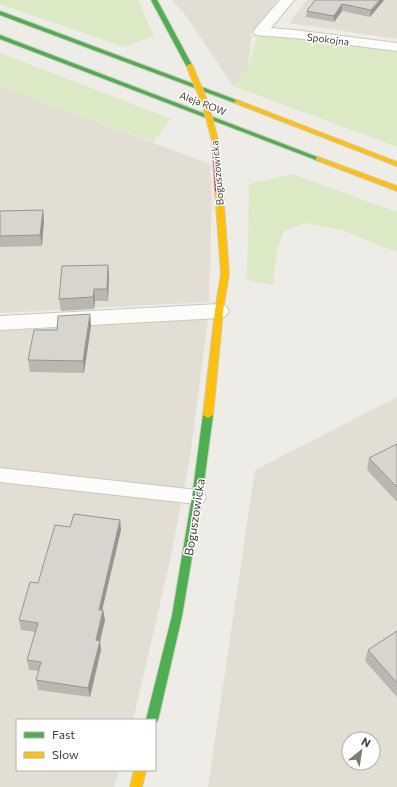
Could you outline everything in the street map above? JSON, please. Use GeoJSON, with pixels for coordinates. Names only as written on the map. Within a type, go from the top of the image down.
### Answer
{"type":"FeatureCollection","features":[{"type":"Feature","properties":{"kind":"main road","name":"Boguszowicka"},"geometry":{"type":"LineString","coordinates":[[152,719],[177,616],[198,496],[210,403],[219,311],[225,274],[215,140],[205,103],[190,67],[154,0]]}},
{"type":"Feature","properties":{"kind":"main road","name":"Aleja ROW"},"geometry":{"type":"LineString","coordinates":[[0,13],[397,164]]}},
{"type":"Feature","properties":{"kind":"main road","name":"Aleja ROW"},"geometry":{"type":"LineString","coordinates":[[0,37],[397,189]]}},
{"type":"Feature","properties":{"kind":"main road"},"geometry":{"type":"LineString","coordinates":[[136,787],[140,771]]}},
{"type":"Feature","properties":{"kind":"street","name":"Spokojna"},"geometry":{"type":"LineString","coordinates":[[288,0],[260,32],[294,34],[397,47]]}},
{"type":"Feature","properties":{"kind":"street"},"geometry":{"type":"LineString","coordinates":[[0,323],[219,311]]}},
{"type":"Feature","properties":{"kind":"lane"},"geometry":{"type":"LineString","coordinates":[[0,475],[198,496]]}},
{"type":"Feature","properties":{"kind":"shaded area"},"geometry":{"type":"Polygon","coordinates":[[[172,0],[278,0],[252,32],[248,68],[233,86],[186,16],[172,0]]]}},
{"type":"Feature","properties":{"kind":"shaded area"},"geometry":{"type":"Polygon","coordinates":[[[307,0],[397,0],[397,39],[289,23],[307,0]]]}},
{"type":"Feature","properties":{"kind":"shaded area"},"geometry":{"type":"Polygon","coordinates":[[[0,86],[210,164],[212,198],[209,302],[0,313],[0,86]]]}},
{"type":"Feature","properties":{"kind":"shaded area"},"geometry":{"type":"Polygon","coordinates":[[[208,319],[190,457],[170,561],[133,719],[16,719],[16,771],[119,771],[114,787],[0,787],[0,331],[208,319]]]}},
{"type":"Feature","properties":{"kind":"shaded area"},"geometry":{"type":"Polygon","coordinates":[[[397,397],[397,787],[208,787],[255,470],[397,397]]]}},
{"type":"Feature","properties":{"kind":"green space"},"geometry":{"type":"Polygon","coordinates":[[[0,0],[138,0],[154,36],[124,47],[0,4],[0,0]]]}},
{"type":"Feature","properties":{"kind":"green space"},"geometry":{"type":"Polygon","coordinates":[[[258,33],[397,50],[397,147],[233,86],[248,68],[258,33]]]}},
{"type":"Feature","properties":{"kind":"green space"},"geometry":{"type":"Polygon","coordinates":[[[0,53],[171,119],[153,142],[0,86],[0,53]]]}},
{"type":"Feature","properties":{"kind":"green space"},"geometry":{"type":"Polygon","coordinates":[[[292,174],[397,212],[397,252],[342,230],[305,223],[284,231],[277,251],[273,285],[247,280],[249,184],[292,174]]]}},
{"type":"Feature","properties":{"kind":"building"},"geometry":{"type":"Polygon","coordinates":[[[315,0],[380,0],[371,10],[342,4],[334,16],[307,11],[315,0]]]}},
{"type":"Feature","properties":{"kind":"building"},"geometry":{"type":"Polygon","coordinates":[[[43,210],[40,235],[0,236],[0,211],[43,210]]]}},
{"type":"Feature","properties":{"kind":"building"},"geometry":{"type":"Polygon","coordinates":[[[108,265],[107,289],[94,289],[93,297],[59,299],[62,266],[108,265]]]}},
{"type":"Feature","properties":{"kind":"building"},"geometry":{"type":"Polygon","coordinates":[[[90,314],[83,361],[28,360],[34,330],[57,330],[58,316],[90,314]]]}},
{"type":"Feature","properties":{"kind":"building"},"geometry":{"type":"Polygon","coordinates":[[[397,444],[397,487],[369,458],[397,444]]]}},
{"type":"Feature","properties":{"kind":"building"},"geometry":{"type":"Polygon","coordinates":[[[74,514],[120,520],[99,610],[103,610],[96,640],[100,641],[88,688],[36,680],[41,662],[27,660],[38,623],[19,620],[30,582],[38,583],[55,525],[70,527],[74,514]]]}},
{"type":"Feature","properties":{"kind":"building"},"geometry":{"type":"Polygon","coordinates":[[[397,631],[397,683],[368,650],[397,631]]]}},
{"type":"Feature","properties":{"kind":"traffic: fast"},"geometry":{"type":"LineString","coordinates":[[154,0],[190,67]]}},
{"type":"Feature","properties":{"kind":"traffic: fast"},"geometry":{"type":"LineString","coordinates":[[0,13],[237,102]]}},
{"type":"Feature","properties":{"kind":"traffic: fast"},"geometry":{"type":"LineString","coordinates":[[0,37],[318,159]]}},
{"type":"Feature","properties":{"kind":"traffic: fast"},"geometry":{"type":"LineString","coordinates":[[152,719],[177,616],[197,497],[208,415]]}},
{"type":"Feature","properties":{"kind":"traffic: slow"},"geometry":{"type":"LineString","coordinates":[[190,67],[205,103],[215,140]]}},
{"type":"Feature","properties":{"kind":"traffic: slow"},"geometry":{"type":"LineString","coordinates":[[237,102],[397,164]]}},
{"type":"Feature","properties":{"kind":"traffic: slow"},"geometry":{"type":"LineString","coordinates":[[318,159],[397,189]]}},
{"type":"Feature","properties":{"kind":"traffic: slow"},"geometry":{"type":"LineString","coordinates":[[208,415],[219,311],[225,274],[219,191]]}},
{"type":"Feature","properties":{"kind":"traffic: slow"},"geometry":{"type":"LineString","coordinates":[[136,787],[140,771]]}},
{"type":"Feature","properties":{"kind":"traffic: jam"},"geometry":{"type":"LineString","coordinates":[[215,140],[219,191]]}}]}
